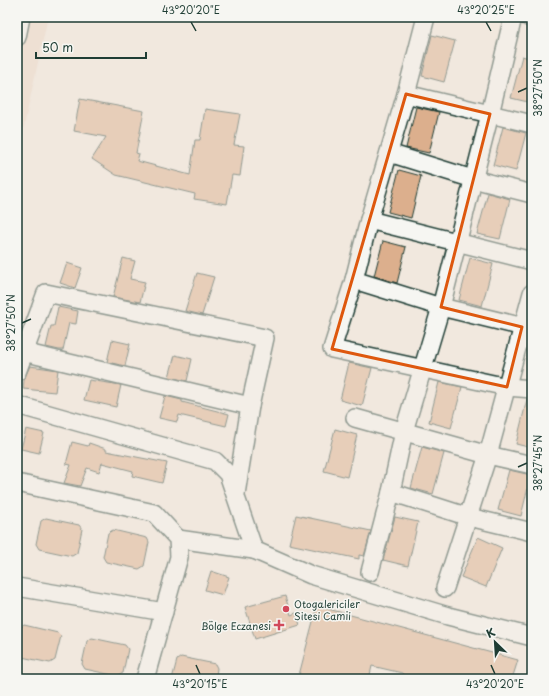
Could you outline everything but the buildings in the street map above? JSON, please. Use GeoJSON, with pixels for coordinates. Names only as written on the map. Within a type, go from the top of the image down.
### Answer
{"type":"FeatureCollection","features":[{"type":"Feature","properties":{"kind":"street"},"geometry":{"type":"LineString","coordinates":[[17,37],[21,17]]}},
{"type":"Feature","properties":{"kind":"street"},"geometry":{"type":"LineString","coordinates":[[426,17],[406,94],[369,220],[354,280],[332,349],[507,387],[532,389]]}},
{"type":"Feature","properties":{"kind":"street"},"geometry":{"type":"LineString","coordinates":[[370,572],[391,492],[404,430],[441,307],[474,179],[513,17]]}},
{"type":"Feature","properties":{"kind":"street"},"geometry":{"type":"LineString","coordinates":[[528,17],[532,18]]}},
{"type":"Feature","properties":{"kind":"street"},"geometry":{"type":"LineString","coordinates":[[406,94],[532,124]]}},
{"type":"Feature","properties":{"kind":"street"},"geometry":{"type":"LineString","coordinates":[[389,153],[474,179],[532,194]]}},
{"type":"Feature","properties":{"kind":"street"},"geometry":{"type":"LineString","coordinates":[[369,220],[532,261]]}},
{"type":"Feature","properties":{"kind":"street"},"geometry":{"type":"LineString","coordinates":[[354,280],[441,307],[527,328]]}},
{"type":"Feature","properties":{"kind":"street"},"geometry":{"type":"LineString","coordinates":[[17,372],[23,352],[46,293],[265,338],[250,406],[236,496]]}},
{"type":"Feature","properties":{"kind":"street"},"geometry":{"type":"LineString","coordinates":[[445,588],[469,517],[507,387],[527,328],[532,293]]}},
{"type":"Feature","properties":{"kind":"street"},"geometry":{"type":"LineString","coordinates":[[23,352],[250,406]]}},
{"type":"Feature","properties":{"kind":"street"},"geometry":{"type":"LineString","coordinates":[[17,405],[215,461],[228,474],[254,550]]}},
{"type":"Feature","properties":{"kind":"street"},"geometry":{"type":"LineString","coordinates":[[355,418],[404,430],[488,455],[532,465]]}},
{"type":"Feature","properties":{"kind":"street"},"geometry":{"type":"LineString","coordinates":[[17,483],[154,513],[178,539],[254,550],[318,577],[448,616],[532,636]]}},
{"type":"Feature","properties":{"kind":"street"},"geometry":{"type":"LineString","coordinates":[[391,492],[469,517],[532,532]]}},
{"type":"Feature","properties":{"kind":"street"},"geometry":{"type":"LineString","coordinates":[[145,679],[179,557],[178,539]]}},
{"type":"Feature","properties":{"kind":"street"},"geometry":{"type":"LineString","coordinates":[[17,588],[164,612]]}},
{"type":"Feature","properties":{"kind":"highlighted area"},"geometry":{"type":"Polygon","coordinates":[[[406,94],[490,114],[441,307],[522,327],[507,387],[332,349],[406,94]]]}},
{"type":"Feature","properties":{"kind":"shaded area"},"geometry":{"type":"Polygon","coordinates":[[[17,17],[48,17],[17,158],[17,17]]]}},
{"type":"Feature","properties":{"kind":"place","name":"Otogalericiler Sitesi Camii"},"geometry":{"type":"Point","coordinates":[286,609]}},
{"type":"Feature","properties":{"kind":"place","name":"Bölge Eczanesi"},"geometry":{"type":"Point","coordinates":[279,625]}}]}
